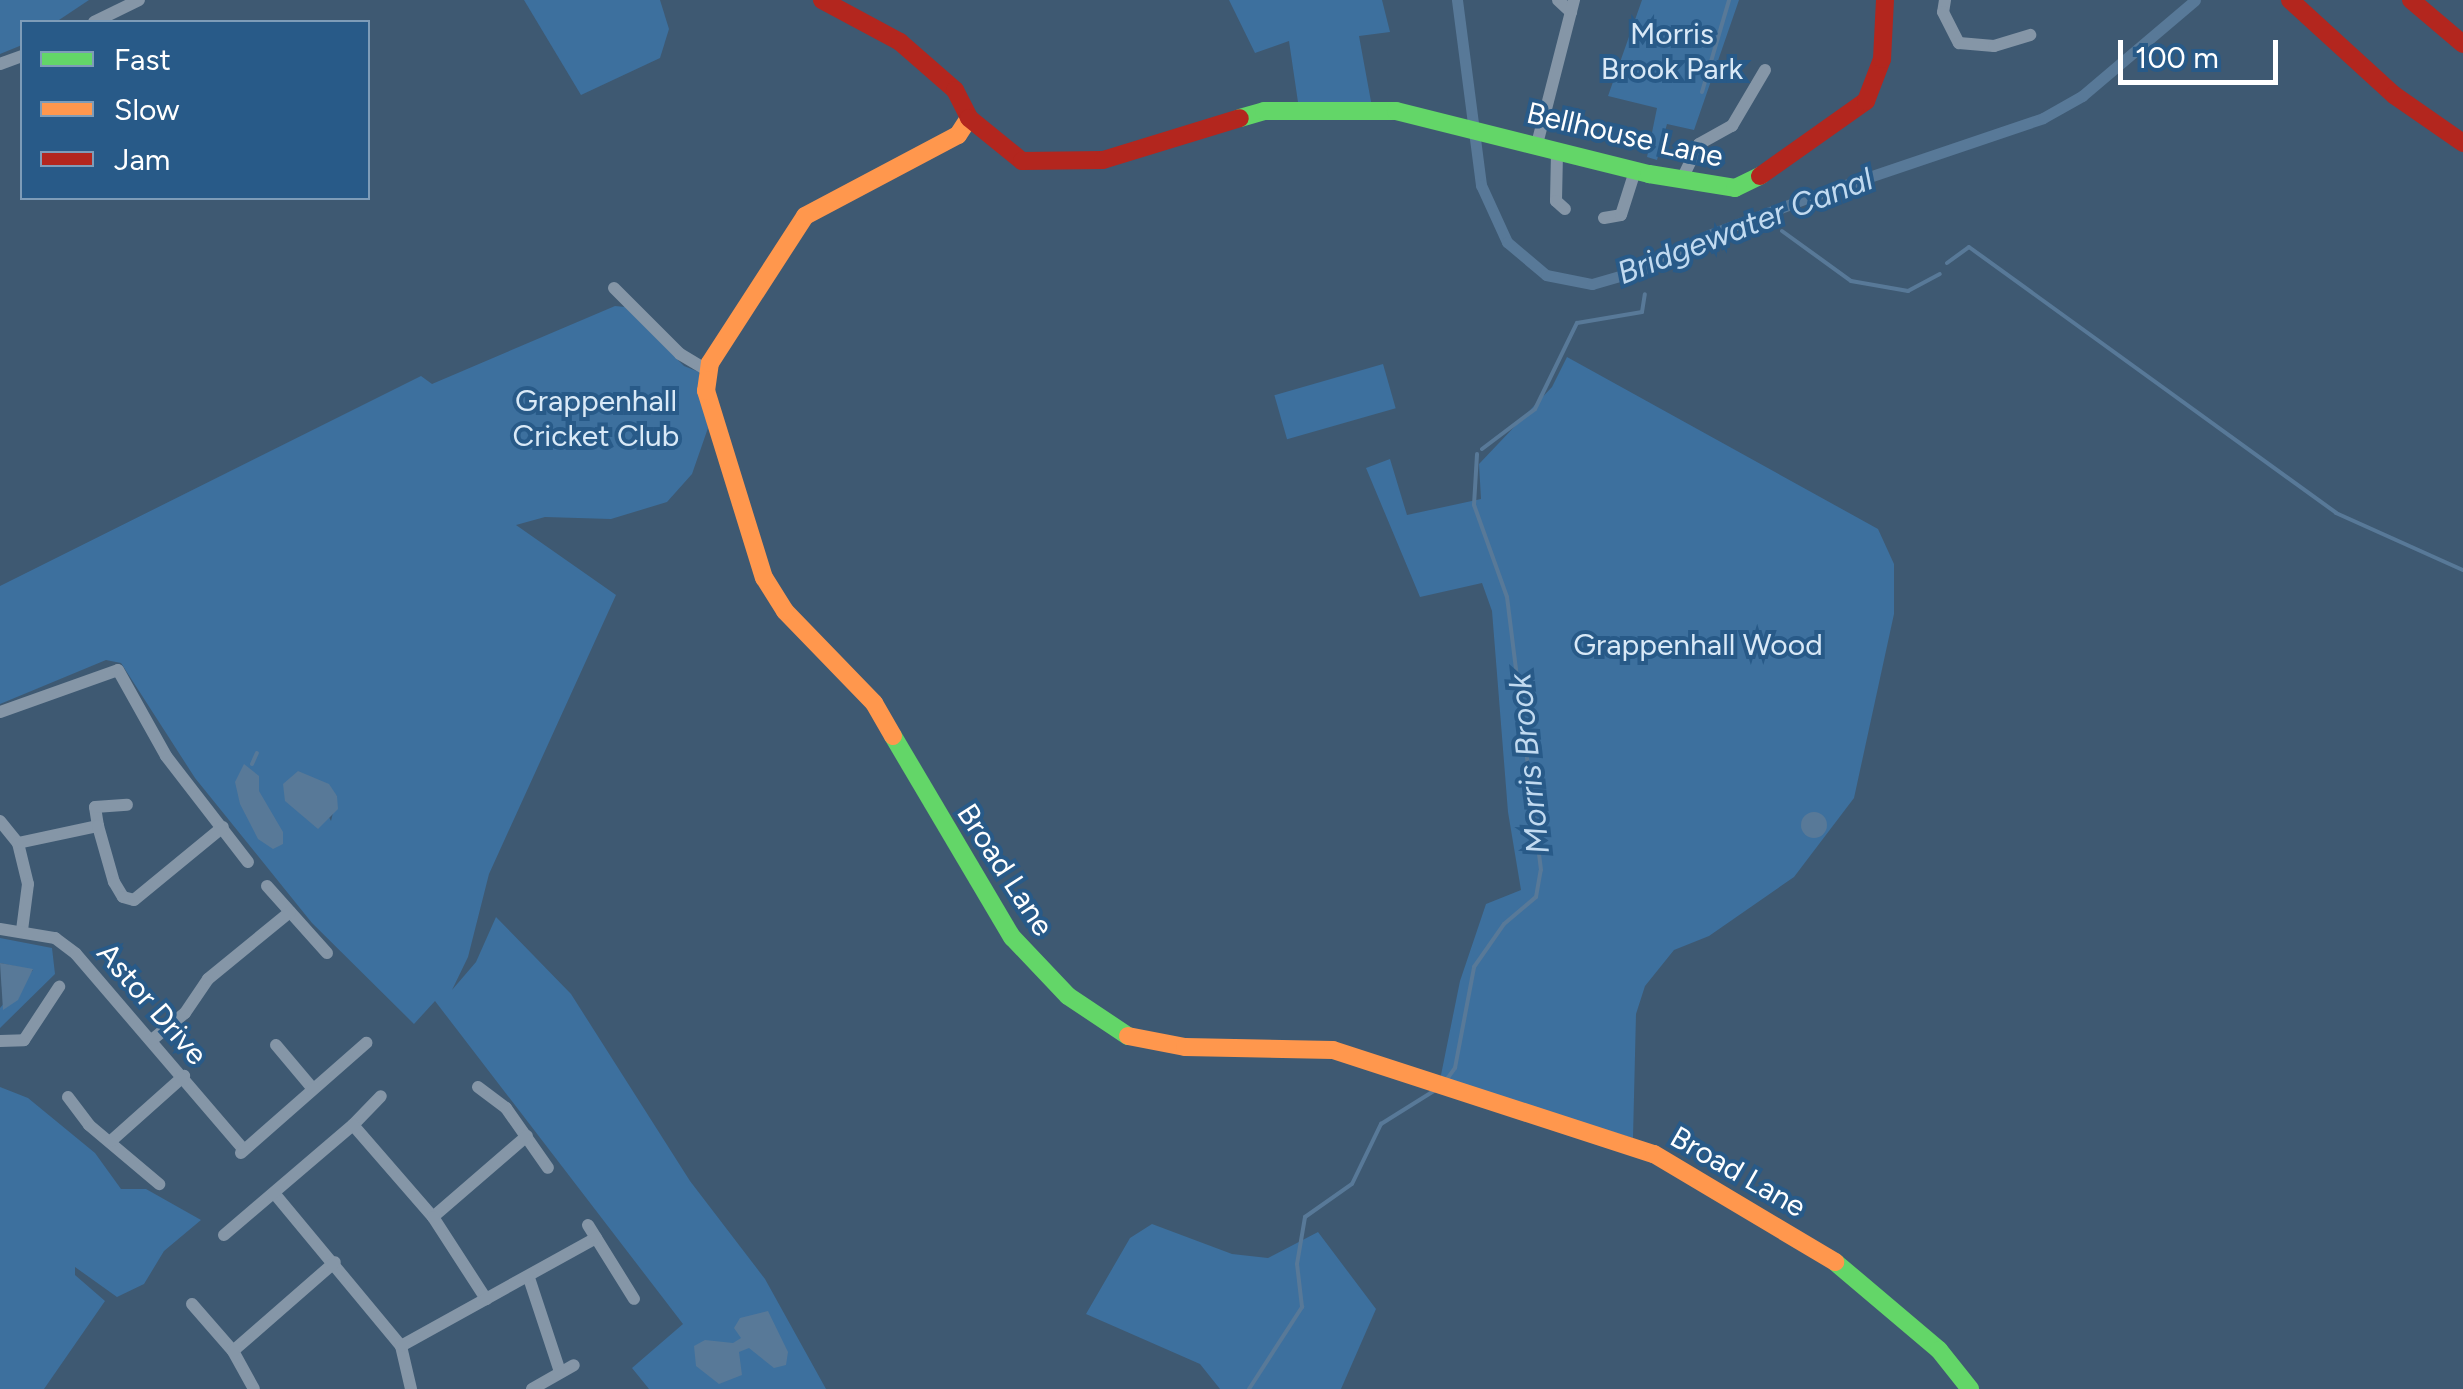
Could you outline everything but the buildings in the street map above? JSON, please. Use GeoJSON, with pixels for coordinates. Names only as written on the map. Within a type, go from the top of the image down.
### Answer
{"type":"FeatureCollection","features":[{"type":"Feature","properties":{"kind":"main road","name":"Bellhouse Lane"},"geometry":{"type":"LineString","coordinates":[[822,0],[900,42],[955,90],[970,118],[1022,162],[1103,160],[1264,111],[1406,112],[1557,153],[1681,181],[1735,188],[1760,179],[1850,115],[1877,83],[1886,0]]}},
{"type":"Feature","properties":{"kind":"main road"},"geometry":{"type":"LineString","coordinates":[[2290,0],[2394,95],[2463,143]]}},
{"type":"Feature","properties":{"kind":"main road"},"geometry":{"type":"LineString","coordinates":[[2421,4],[2463,44]]}},
{"type":"Feature","properties":{"kind":"main road"},"geometry":{"type":"LineString","coordinates":[[708,370],[811,209],[958,135],[970,118]]}},
{"type":"Feature","properties":{"kind":"main road","name":"Broad Lane"},"geometry":{"type":"LineString","coordinates":[[708,370],[708,401],[771,591],[874,703],[974,880],[1046,975],[1094,1016],[1145,1042],[1333,1050],[1627,1143],[1698,1177],[1844,1268],[1938,1350],[1970,1389]]}},
{"type":"Feature","properties":{"kind":"street"},"geometry":{"type":"LineString","coordinates":[[98,20],[140,0]]}},
{"type":"Feature","properties":{"kind":"street"},"geometry":{"type":"LineString","coordinates":[[1536,148],[1573,6],[1558,0]]}},
{"type":"Feature","properties":{"kind":"street"},"geometry":{"type":"LineString","coordinates":[[1946,0],[1943,12],[1960,43],[1994,46],[2030,35]]}},
{"type":"Feature","properties":{"kind":"street"},"geometry":{"type":"LineString","coordinates":[[1681,181],[1699,144],[1732,126],[1765,70]]}},
{"type":"Feature","properties":{"kind":"street"},"geometry":{"type":"LineString","coordinates":[[1557,153],[1556,201],[1565,209]]}},
{"type":"Feature","properties":{"kind":"street"},"geometry":{"type":"LineString","coordinates":[[1604,218],[1621,215],[1635,171]]}},
{"type":"Feature","properties":{"kind":"street"},"geometry":{"type":"LineString","coordinates":[[614,288],[680,354],[708,370]]}},
{"type":"Feature","properties":{"kind":"street"},"geometry":{"type":"LineString","coordinates":[[0,712],[118,670],[166,756],[248,862]]}},
{"type":"Feature","properties":{"kind":"street"},"geometry":{"type":"LineString","coordinates":[[127,805],[96,807],[114,882],[123,898],[134,900],[222,827]]}},
{"type":"Feature","properties":{"kind":"street"},"geometry":{"type":"LineString","coordinates":[[0,821],[18,843],[28,884],[22,930]]}},
{"type":"Feature","properties":{"kind":"street"},"geometry":{"type":"LineString","coordinates":[[18,843],[98,826]]}},
{"type":"Feature","properties":{"kind":"street"},"geometry":{"type":"LineString","coordinates":[[267,886],[328,954]]}},
{"type":"Feature","properties":{"kind":"street"},"geometry":{"type":"LineString","coordinates":[[153,1039],[185,1013],[208,979],[290,912]]}},
{"type":"Feature","properties":{"kind":"street","name":"Astor Drive"},"geometry":{"type":"LineString","coordinates":[[0,929],[55,938],[76,954],[153,1039],[242,1152],[366,1043]]}},
{"type":"Feature","properties":{"kind":"street"},"geometry":{"type":"LineString","coordinates":[[0,1041],[24,1040],[60,987]]}},
{"type":"Feature","properties":{"kind":"street"},"geometry":{"type":"LineString","coordinates":[[276,1045],[314,1089]]}},
{"type":"Feature","properties":{"kind":"street"},"geometry":{"type":"LineString","coordinates":[[111,1141],[184,1076]]}},
{"type":"Feature","properties":{"kind":"street"},"geometry":{"type":"LineString","coordinates":[[478,1087],[506,1108],[548,1168]]}},
{"type":"Feature","properties":{"kind":"street"},"geometry":{"type":"LineString","coordinates":[[224,1236],[353,1125],[381,1096]]}},
{"type":"Feature","properties":{"kind":"street"},"geometry":{"type":"LineString","coordinates":[[68,1097],[88,1125],[159,1184]]}},
{"type":"Feature","properties":{"kind":"street"},"geometry":{"type":"LineString","coordinates":[[353,1125],[433,1217],[486,1298]]}},
{"type":"Feature","properties":{"kind":"street"},"geometry":{"type":"LineString","coordinates":[[433,1217],[526,1136]]}},
{"type":"Feature","properties":{"kind":"street"},"geometry":{"type":"LineString","coordinates":[[274,1193],[401,1346],[411,1389]]}},
{"type":"Feature","properties":{"kind":"street"},"geometry":{"type":"LineString","coordinates":[[588,1225],[634,1299]]}},
{"type":"Feature","properties":{"kind":"street"},"geometry":{"type":"LineString","coordinates":[[401,1346],[596,1238]]}},
{"type":"Feature","properties":{"kind":"street"},"geometry":{"type":"LineString","coordinates":[[233,1351],[334,1262]]}},
{"type":"Feature","properties":{"kind":"street"},"geometry":{"type":"LineString","coordinates":[[529,1278],[560,1372]]}},
{"type":"Feature","properties":{"kind":"street"},"geometry":{"type":"LineString","coordinates":[[192,1304],[233,1351],[254,1389]]}},
{"type":"Feature","properties":{"kind":"street"},"geometry":{"type":"LineString","coordinates":[[532,1389],[574,1364]]}},
{"type":"Feature","properties":{"kind":"green space"},"geometry":{"type":"Polygon","coordinates":[[[0,0],[89,0],[59,20],[20,20],[20,46],[0,54],[0,0]]]}},
{"type":"Feature","properties":{"kind":"green space"},"geometry":{"type":"Polygon","coordinates":[[[524,0],[660,0],[669,29],[660,58],[581,95],[524,0]]]}},
{"type":"Feature","properties":{"kind":"green space"},"geometry":{"type":"Polygon","coordinates":[[[1229,0],[1382,0],[1390,32],[1359,36],[1372,107],[1299,109],[1289,41],[1255,53],[1229,0]]]}},
{"type":"Feature","properties":{"kind":"green space","name":"Morris Brook Park"},"geometry":{"type":"Polygon","coordinates":[[[1642,0],[1739,0],[1694,130],[1667,124],[1657,160],[1647,157],[1657,108],[1608,96],[1642,0]]]}},
{"type":"Feature","properties":{"kind":"green space","name":"Grappenhall Cricket Club"},"geometry":{"type":"Polygon","coordinates":[[[615,306],[625,307],[684,366],[699,372],[708,428],[692,474],[667,502],[611,519],[545,517],[516,525],[616,595],[489,874],[468,957],[452,990],[476,962],[496,917],[571,994],[690,1181],[765,1279],[826,1389],[649,1389],[632,1368],[683,1324],[435,1001],[414,1024],[312,923],[195,778],[121,663],[106,660],[0,704],[0,586],[421,376],[432,384],[615,306]],[[309,777],[331,821],[337,796],[309,777]]]}},
{"type":"Feature","properties":{"kind":"green space","name":"Grappenhall Wood"},"geometry":{"type":"Polygon","coordinates":[[[1567,357],[1878,529],[1894,564],[1894,614],[1854,798],[1794,877],[1709,936],[1674,950],[1645,986],[1636,1014],[1633,1138],[1440,1080],[1460,981],[1486,904],[1521,890],[1508,812],[1492,611],[1482,583],[1420,597],[1366,468],[1390,459],[1407,515],[1481,499],[1479,464],[1552,387],[1567,357]]]}},
{"type":"Feature","properties":{"kind":"green space"},"geometry":{"type":"Polygon","coordinates":[[[1383,364],[1396,408],[1287,439],[1274,395],[1383,364]]]}},
{"type":"Feature","properties":{"kind":"green space"},"geometry":{"type":"Polygon","coordinates":[[[0,938],[52,948],[55,974],[0,1028],[0,1008],[33,970],[0,963],[0,938]]]}},
{"type":"Feature","properties":{"kind":"green space"},"geometry":{"type":"Polygon","coordinates":[[[0,1087],[28,1098],[95,1153],[121,1189],[146,1189],[201,1220],[164,1251],[144,1284],[117,1297],[75,1267],[75,1275],[105,1301],[44,1389],[0,1389],[0,1087]]]}},
{"type":"Feature","properties":{"kind":"green space"},"geometry":{"type":"Polygon","coordinates":[[[1152,1224],[1232,1254],[1268,1258],[1318,1232],[1376,1309],[1341,1389],[1220,1389],[1200,1364],[1086,1314],[1130,1238],[1152,1224]]]}},
{"type":"Feature","properties":{"kind":"shaded area"},"geometry":{"type":"Polygon","coordinates":[[[244,764],[259,776],[259,791],[283,832],[283,844],[273,849],[258,839],[240,804],[235,782],[244,764]]]}},
{"type":"Feature","properties":{"kind":"shaded area"},"geometry":{"type":"Polygon","coordinates":[[[298,771],[329,784],[337,796],[338,809],[318,829],[285,801],[283,784],[298,771]]]}},
{"type":"Feature","properties":{"kind":"shaded area"},"geometry":{"type":"Polygon","coordinates":[[[1814,812],[1823,816],[1827,825],[1823,834],[1814,838],[1805,834],[1801,825],[1805,816],[1814,812]]]}},
{"type":"Feature","properties":{"kind":"shaded area"},"geometry":{"type":"Polygon","coordinates":[[[0,963],[33,969],[18,1000],[3,1010],[0,963]]]}},
{"type":"Feature","properties":{"kind":"shaded area"},"geometry":{"type":"Polygon","coordinates":[[[768,1311],[788,1352],[786,1365],[774,1368],[749,1348],[739,1352],[742,1375],[719,1384],[696,1366],[694,1346],[705,1340],[733,1343],[741,1338],[734,1328],[740,1318],[768,1311]]]}},
{"type":"Feature","properties":{"kind":"waterway","name":"Bridgewater Canal"},"geometry":{"type":"LineString","coordinates":[[1457,0],[1481,185],[1507,242],[1546,275],[1592,284],[1644,269],[1709,235],[1807,198],[2043,118],[2082,96],[2195,0]]}},
{"type":"Feature","properties":{"kind":"waterway"},"geometry":{"type":"LineString","coordinates":[[1702,92],[1729,0]]}},
{"type":"Feature","properties":{"kind":"waterway"},"geometry":{"type":"LineString","coordinates":[[1782,231],[1851,281],[1908,291],[1940,274]]}},
{"type":"Feature","properties":{"kind":"waterway"},"geometry":{"type":"LineString","coordinates":[[1947,263],[1969,247],[2336,513],[2463,570]]}},
{"type":"Feature","properties":{"kind":"waterway","name":"Morris Brook"},"geometry":{"type":"LineString","coordinates":[[1482,449],[1535,409],[1577,323],[1642,312],[1645,294]]}},
{"type":"Feature","properties":{"kind":"waterway"},"geometry":{"type":"LineString","coordinates":[[1447,1079],[1455,1068],[1474,967],[1504,924],[1536,897],[1541,870],[1507,597],[1474,505],[1477,454]]}},
{"type":"Feature","properties":{"kind":"waterway"},"geometry":{"type":"LineString","coordinates":[[252,764],[257,753]]}},
{"type":"Feature","properties":{"kind":"waterway","name":"Morris Brook"},"geometry":{"type":"LineString","coordinates":[[1249,1389],[1302,1307],[1297,1264],[1305,1217],[1352,1184],[1381,1124],[1437,1089]]}},
{"type":"Feature","properties":{"kind":"traffic: fast"},"geometry":{"type":"LineString","coordinates":[[1240,118],[1264,111],[1396,111],[1649,174],[1735,188],[1760,176]]}},
{"type":"Feature","properties":{"kind":"traffic: fast"},"geometry":{"type":"LineString","coordinates":[[893,736],[1012,937],[1068,996],[1128,1036]]}},
{"type":"Feature","properties":{"kind":"traffic: fast"},"geometry":{"type":"LineString","coordinates":[[1835,1262],[1939,1350],[1970,1389]]}},
{"type":"Feature","properties":{"kind":"traffic: slow"},"geometry":{"type":"LineString","coordinates":[[893,736],[874,703],[785,611],[764,578],[706,391],[710,363],[805,216],[958,135],[969,118]]}},
{"type":"Feature","properties":{"kind":"traffic: slow"},"geometry":{"type":"LineString","coordinates":[[1128,1036],[1185,1047],[1333,1050],[1654,1154],[1835,1262]]}},
{"type":"Feature","properties":{"kind":"traffic: jam"},"geometry":{"type":"LineString","coordinates":[[822,0],[900,42],[955,90],[969,118],[1022,161],[1103,160],[1240,118]]}},
{"type":"Feature","properties":{"kind":"traffic: jam"},"geometry":{"type":"LineString","coordinates":[[1760,176],[1866,101],[1882,59],[1885,0]]}},
{"type":"Feature","properties":{"kind":"traffic: jam"},"geometry":{"type":"LineString","coordinates":[[2290,0],[2394,95],[2463,143]]}},
{"type":"Feature","properties":{"kind":"traffic: jam"},"geometry":{"type":"LineString","coordinates":[[2411,0],[2463,44]]}}]}
